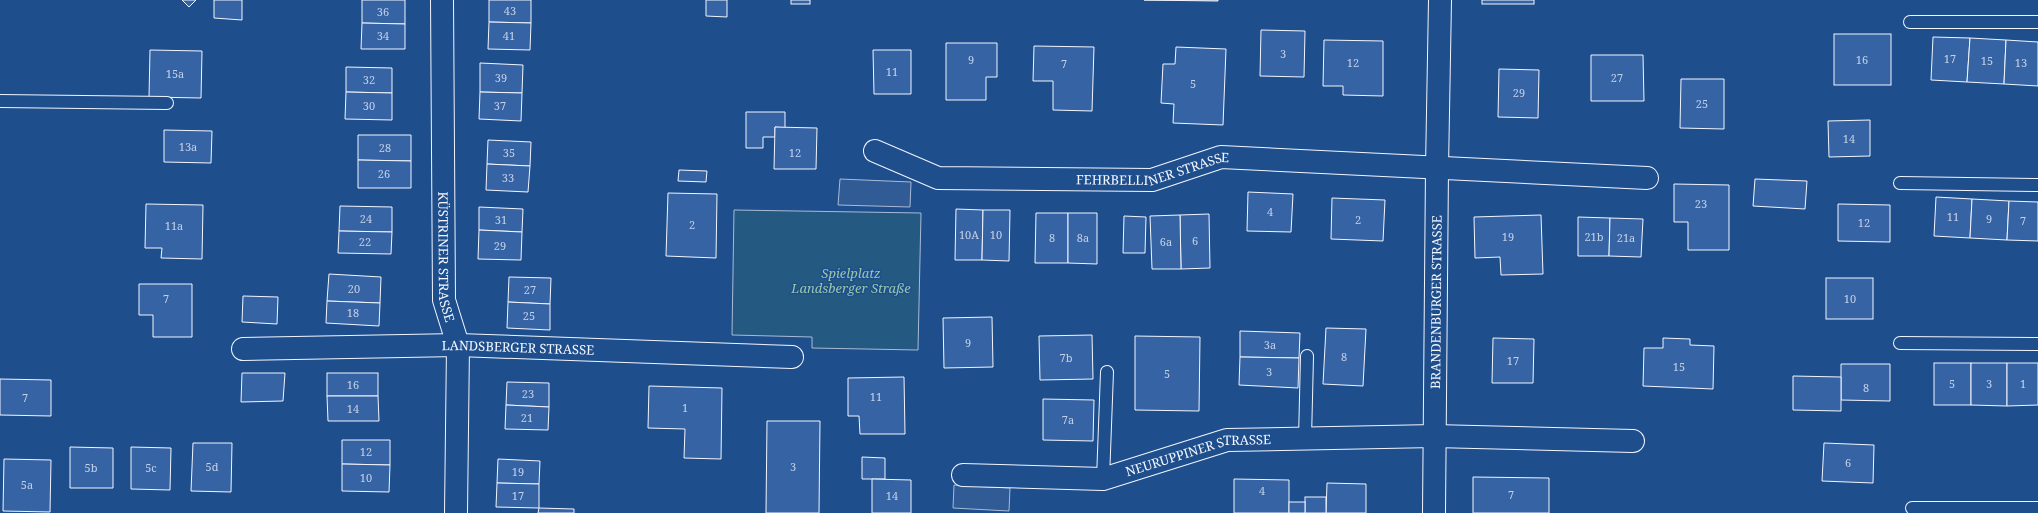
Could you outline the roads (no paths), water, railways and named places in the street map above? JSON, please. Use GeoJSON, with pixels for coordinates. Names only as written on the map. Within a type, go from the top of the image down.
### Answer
{"type":"FeatureCollection","features":[{"type":"Feature","properties":{"kind":"street","name":"KÜSTRINER STRASSE"},"geometry":{"type":"LineString","coordinates":[[442,0],[444,300],[458,345],[456,513]]}},
{"type":"Feature","properties":{"kind":"street","name":"BRANDENBURGER STRASSE"},"geometry":{"type":"LineString","coordinates":[[1434,513],[1436,168],[1440,0]]}},
{"type":"Feature","properties":{"kind":"street","name":"FEHRBELLINER STRASSE"},"geometry":{"type":"LineString","coordinates":[[875,150],[938,178],[1152,180],[1221,157],[1436,168]]}},
{"type":"Feature","properties":{"kind":"street"},"geometry":{"type":"LineString","coordinates":[[1436,168],[1647,178]]}},
{"type":"Feature","properties":{"kind":"street","name":"LANDSBERGER STRASSE"},"geometry":{"type":"LineString","coordinates":[[243,349],[458,345],[792,357]]}},
{"type":"Feature","properties":{"kind":"street"},"geometry":{"type":"LineString","coordinates":[[1434,436],[1633,441]]}},
{"type":"Feature","properties":{"kind":"street","name":"NEURUPPINER STRASSE"},"geometry":{"type":"LineString","coordinates":[[963,475],[1103,479],[1227,440],[1434,436]]}},
{"type":"Feature","properties":{"kind":"lane"},"geometry":{"type":"LineString","coordinates":[[1910,22],[2038,22]]}},
{"type":"Feature","properties":{"kind":"lane"},"geometry":{"type":"LineString","coordinates":[[0,101],[167,103]]}},
{"type":"Feature","properties":{"kind":"lane"},"geometry":{"type":"LineString","coordinates":[[1900,183],[2038,185]]}},
{"type":"Feature","properties":{"kind":"lane"},"geometry":{"type":"LineString","coordinates":[[1900,343],[2038,344]]}},
{"type":"Feature","properties":{"kind":"lane"},"geometry":{"type":"LineString","coordinates":[[1305,439],[1307,356]]}},
{"type":"Feature","properties":{"kind":"lane"},"geometry":{"type":"LineString","coordinates":[[1103,479],[1107,372]]}},
{"type":"Feature","properties":{"kind":"lane"},"geometry":{"type":"LineString","coordinates":[[1912,508],[2038,508]]}},
{"type":"Feature","properties":{"kind":"park label","name":"Spielplatz Landsberger Straße"},"geometry":{"type":"Point","coordinates":[851,280]}}]}
